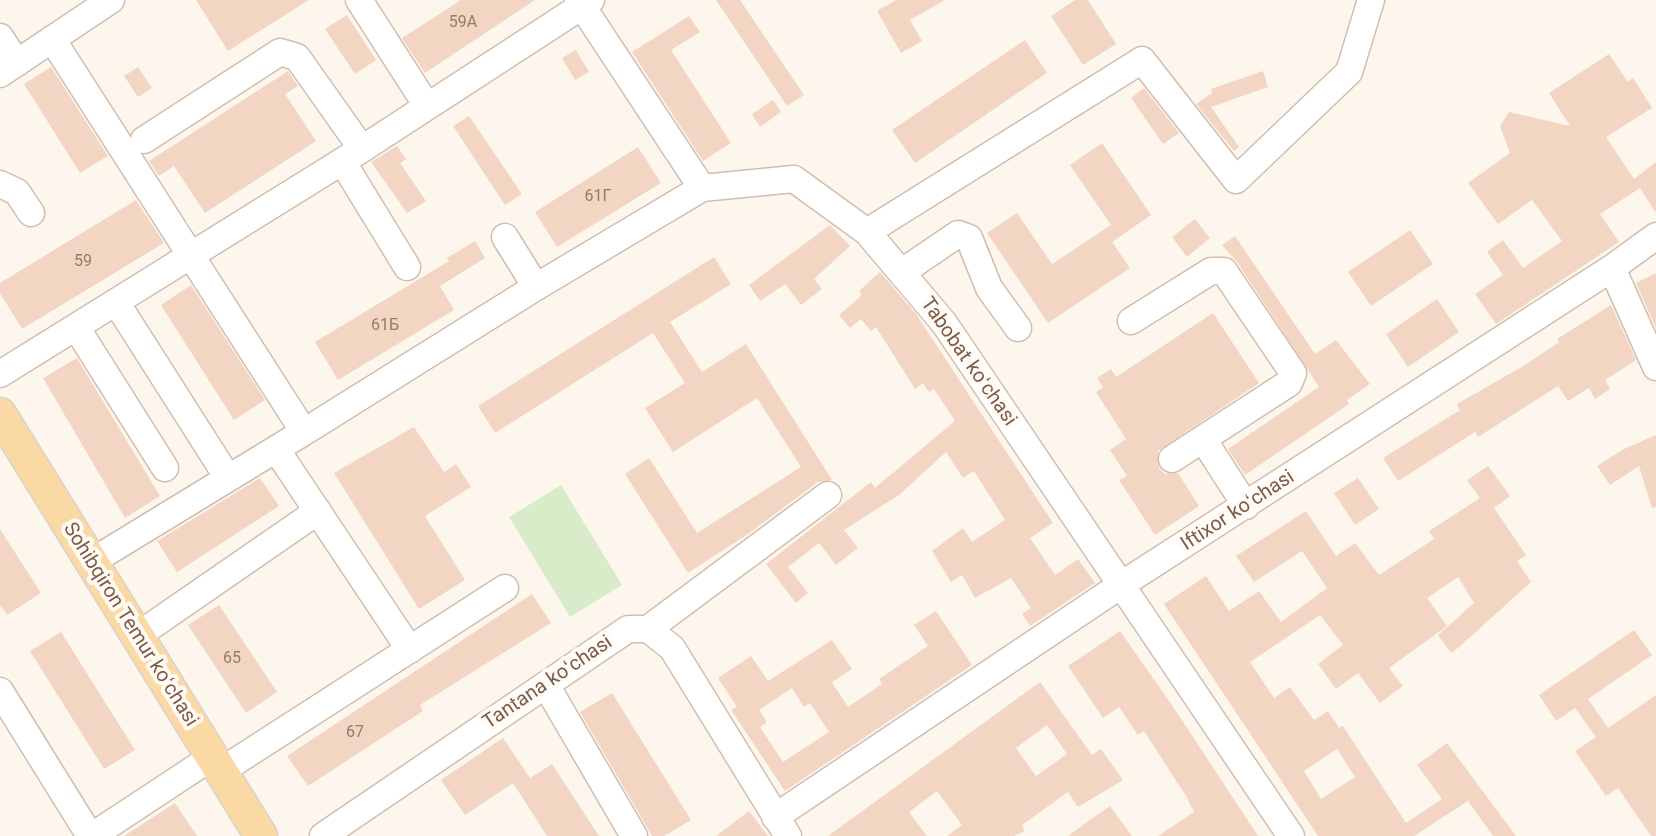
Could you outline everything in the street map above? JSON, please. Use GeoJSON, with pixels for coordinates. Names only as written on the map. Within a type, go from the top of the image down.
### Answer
{"type":"FeatureCollection","features":[{"type":"Feature","properties":{"kind":"main road","name":"Sohibqiron Temur koʻchasi"},"geometry":{"type":"LineString","coordinates":[[0,414],[261,836]]}},
{"type":"Feature","properties":{"kind":"street"},"geometry":{"type":"LineString","coordinates":[[0,37],[8,68],[111,0]]}},
{"type":"Feature","properties":{"kind":"street"},"geometry":{"type":"LineString","coordinates":[[359,0],[427,106]]}},
{"type":"Feature","properties":{"kind":"street"},"geometry":{"type":"LineString","coordinates":[[867,232],[1142,60],[1236,180],[1349,72],[1371,0]]}},
{"type":"Feature","properties":{"kind":"street"},"geometry":{"type":"LineString","coordinates":[[0,374],[352,155],[584,2],[702,188],[91,562]]}},
{"type":"Feature","properties":{"kind":"street"},"geometry":{"type":"LineString","coordinates":[[52,39],[304,432]]}},
{"type":"Feature","properties":{"kind":"street"},"geometry":{"type":"LineString","coordinates":[[144,140],[280,52],[297,57],[352,155],[407,267]]}},
{"type":"Feature","properties":{"kind":"street","name":"Tabobat koʻchasi"},"geometry":{"type":"LineString","coordinates":[[702,188],[794,179],[867,232],[944,323],[1291,836]]}},
{"type":"Feature","properties":{"kind":"street"},"geometry":{"type":"LineString","coordinates":[[0,184],[17,192],[31,213]]}},
{"type":"Feature","properties":{"kind":"street"},"geometry":{"type":"LineString","coordinates":[[902,272],[958,234],[969,238],[989,288],[1018,328]]}},
{"type":"Feature","properties":{"kind":"street","name":"Iftixor koʻchasi"},"geometry":{"type":"LineString","coordinates":[[781,826],[1121,585],[1612,268],[1656,236]]}},
{"type":"Feature","properties":{"kind":"street"},"geometry":{"type":"LineString","coordinates":[[505,237],[536,287]]}},
{"type":"Feature","properties":{"kind":"street"},"geometry":{"type":"LineString","coordinates":[[1612,268],[1656,367]]}},
{"type":"Feature","properties":{"kind":"street"},"geometry":{"type":"LineString","coordinates":[[1131,321],[1211,271],[1224,271],[1293,373],[1289,383],[1172,459]]}},
{"type":"Feature","properties":{"kind":"street"},"geometry":{"type":"LineString","coordinates":[[116,302],[228,478]]}},
{"type":"Feature","properties":{"kind":"street"},"geometry":{"type":"LineString","coordinates":[[76,327],[165,468]]}},
{"type":"Feature","properties":{"kind":"street"},"geometry":{"type":"LineString","coordinates":[[1203,439],[1246,506]]}},
{"type":"Feature","properties":{"kind":"street"},"geometry":{"type":"LineString","coordinates":[[276,449],[410,650]]}},
{"type":"Feature","properties":{"kind":"street","name":"Tantana koʻchasi"},"geometry":{"type":"LineString","coordinates":[[323,836],[628,629],[648,629],[828,495]]}},
{"type":"Feature","properties":{"kind":"street"},"geometry":{"type":"LineString","coordinates":[[137,636],[318,511]]}},
{"type":"Feature","properties":{"kind":"street"},"geometry":{"type":"LineString","coordinates":[[0,691],[91,836],[410,650],[505,588]]}},
{"type":"Feature","properties":{"kind":"street"},"geometry":{"type":"LineString","coordinates":[[648,629],[672,648],[781,826]]}},
{"type":"Feature","properties":{"kind":"street"},"geometry":{"type":"LineString","coordinates":[[546,685],[634,836]]}},
{"type":"Feature","properties":{"kind":"green space"},"geometry":{"type":"Polygon","coordinates":[[[561,485],[622,585],[570,617],[509,517],[561,485]]]}},
{"type":"Feature","properties":{"kind":"building"},"geometry":{"type":"Polygon","coordinates":[[[196,0],[309,0],[228,51],[196,0]]]}},
{"type":"Feature","properties":{"kind":"building"},"geometry":{"type":"Polygon","coordinates":[[[461,0],[535,0],[425,73],[402,38],[461,0]]]}},
{"type":"Feature","properties":{"kind":"building"},"geometry":{"type":"Polygon","coordinates":[[[716,0],[740,0],[804,95],[787,106],[716,0]]]}},
{"type":"Feature","properties":{"kind":"building"},"geometry":{"type":"Polygon","coordinates":[[[896,0],[945,0],[910,20],[922,41],[901,53],[877,11],[896,0]]]}},
{"type":"Feature","properties":{"kind":"building"},"geometry":{"type":"Polygon","coordinates":[[[1075,0],[1088,0],[1116,44],[1083,65],[1051,16],[1075,0]]]}},
{"type":"Feature","properties":{"kind":"building"},"geometry":{"type":"Polygon","coordinates":[[[347,15],[376,60],[355,74],[325,29],[347,15]]]}},
{"type":"Feature","properties":{"kind":"building"},"geometry":{"type":"Polygon","coordinates":[[[689,16],[700,32],[671,50],[731,143],[703,161],[632,52],[689,16]]]}},
{"type":"Feature","properties":{"kind":"building"},"geometry":{"type":"Polygon","coordinates":[[[1025,40],[1047,73],[915,163],[892,130],[1025,40]]]}},
{"type":"Feature","properties":{"kind":"building"},"geometry":{"type":"Polygon","coordinates":[[[576,50],[589,72],[575,80],[562,58],[576,50]]]}},
{"type":"Feature","properties":{"kind":"building"},"geometry":{"type":"Polygon","coordinates":[[[1609,54],[1628,82],[1633,78],[1652,108],[1606,137],[1640,188],[1600,214],[1619,242],[1496,324],[1475,294],[1503,275],[1487,252],[1503,240],[1523,268],[1562,241],[1532,200],[1498,224],[1468,183],[1510,153],[1500,126],[1509,112],[1570,126],[1549,93],[1609,54]]]}},
{"type":"Feature","properties":{"kind":"building"},"geometry":{"type":"Polygon","coordinates":[[[51,67],[108,156],[80,173],[24,84],[51,67]]]}},
{"type":"Feature","properties":{"kind":"building"},"geometry":{"type":"Polygon","coordinates":[[[138,67],[152,88],[138,97],[124,76],[138,67]]]}},
{"type":"Feature","properties":{"kind":"building"},"geometry":{"type":"Polygon","coordinates":[[[288,71],[298,86],[285,94],[316,141],[205,213],[174,166],[159,176],[149,161],[288,71]]]}},
{"type":"Feature","properties":{"kind":"building"},"geometry":{"type":"Polygon","coordinates":[[[1263,71],[1268,87],[1211,107],[1239,147],[1234,151],[1196,104],[1212,93],[1211,89],[1263,71]]]}},
{"type":"Feature","properties":{"kind":"building"},"geometry":{"type":"Polygon","coordinates":[[[1144,88],[1179,133],[1163,144],[1131,98],[1144,88]]]}},
{"type":"Feature","properties":{"kind":"building"},"geometry":{"type":"Polygon","coordinates":[[[773,100],[781,112],[760,127],[752,114],[773,100]]]}},
{"type":"Feature","properties":{"kind":"building"},"geometry":{"type":"Polygon","coordinates":[[[469,116],[522,194],[505,205],[453,126],[469,116]]]}},
{"type":"Feature","properties":{"kind":"building"},"geometry":{"type":"Polygon","coordinates":[[[1102,143],[1151,215],[1112,242],[1130,268],[1048,323],[987,233],[1017,213],[1052,264],[1111,225],[1070,165],[1102,143]]]}},
{"type":"Feature","properties":{"kind":"building"},"geometry":{"type":"Polygon","coordinates":[[[397,146],[406,159],[400,163],[426,201],[407,213],[371,162],[397,146]]]}},
{"type":"Feature","properties":{"kind":"building"},"geometry":{"type":"Polygon","coordinates":[[[638,147],[661,183],[557,247],[535,212],[638,147]]]}},
{"type":"Feature","properties":{"kind":"building"},"geometry":{"type":"Polygon","coordinates":[[[1656,162],[1656,213],[1634,179],[1656,162]]]}},
{"type":"Feature","properties":{"kind":"building"},"geometry":{"type":"Polygon","coordinates":[[[136,200],[164,243],[22,329],[0,293],[0,283],[136,200]]]}},
{"type":"Feature","properties":{"kind":"building"},"geometry":{"type":"Polygon","coordinates":[[[1195,219],[1210,238],[1187,257],[1172,237],[1195,219]]]}},
{"type":"Feature","properties":{"kind":"building"},"geometry":{"type":"Polygon","coordinates":[[[830,225],[850,246],[814,279],[822,289],[801,305],[785,284],[760,301],[749,285],[830,225]]]}},
{"type":"Feature","properties":{"kind":"building"},"geometry":{"type":"Polygon","coordinates":[[[1410,230],[1433,264],[1371,306],[1348,272],[1410,230]]]}},
{"type":"Feature","properties":{"kind":"building"},"geometry":{"type":"Polygon","coordinates":[[[1235,236],[1315,354],[1336,340],[1370,384],[1347,400],[1349,404],[1245,475],[1228,449],[1319,387],[1237,262],[1222,245],[1235,236]]]}},
{"type":"Feature","properties":{"kind":"building"},"geometry":{"type":"Polygon","coordinates":[[[475,241],[485,258],[440,286],[454,310],[338,380],[315,342],[449,261],[447,258],[475,241]]]}},
{"type":"Feature","properties":{"kind":"building"},"geometry":{"type":"Polygon","coordinates":[[[714,257],[731,284],[670,322],[702,372],[746,344],[832,480],[818,482],[748,534],[688,573],[625,474],[649,458],[697,533],[801,467],[757,398],[673,452],[645,408],[685,383],[653,333],[495,433],[478,406],[714,257]]]}},
{"type":"Feature","properties":{"kind":"building"},"geometry":{"type":"Polygon","coordinates":[[[880,272],[916,314],[1053,523],[1030,538],[1055,575],[1078,559],[1095,583],[1030,626],[1022,614],[1031,608],[1011,578],[975,598],[962,575],[951,582],[932,551],[963,528],[972,542],[1005,520],[974,471],[963,478],[946,452],[899,495],[844,530],[858,548],[836,565],[819,543],[788,567],[808,593],[796,603],[766,564],[871,482],[875,488],[955,421],[934,389],[929,392],[923,383],[915,389],[876,327],[871,331],[861,319],[850,328],[839,315],[862,295],[859,291],[880,272]]]}},
{"type":"Feature","properties":{"kind":"building"},"geometry":{"type":"Polygon","coordinates":[[[1656,273],[1656,328],[1636,283],[1656,273]]]}},
{"type":"Feature","properties":{"kind":"building"},"geometry":{"type":"Polygon","coordinates":[[[191,285],[265,400],[234,420],[161,305],[191,285]]]}},
{"type":"Feature","properties":{"kind":"building"},"geometry":{"type":"Polygon","coordinates":[[[1437,299],[1459,332],[1408,367],[1386,334],[1437,299]]]}},
{"type":"Feature","properties":{"kind":"building"},"geometry":{"type":"Polygon","coordinates":[[[1611,305],[1636,360],[1605,380],[1610,389],[1595,399],[1589,388],[1568,401],[1558,386],[1478,437],[1475,432],[1398,481],[1383,458],[1460,410],[1457,404],[1525,365],[1559,342],[1557,339],[1611,305]]]}},
{"type":"Feature","properties":{"kind":"building"},"geometry":{"type":"Polygon","coordinates":[[[1213,313],[1259,383],[1158,451],[1159,468],[1165,474],[1178,473],[1199,506],[1155,535],[1119,480],[1127,476],[1110,450],[1126,439],[1096,392],[1103,387],[1097,378],[1111,369],[1116,377],[1213,313]]]}},
{"type":"Feature","properties":{"kind":"building"},"geometry":{"type":"Polygon","coordinates":[[[77,358],[160,496],[125,518],[43,378],[77,358]]]}},
{"type":"Feature","properties":{"kind":"building"},"geometry":{"type":"Polygon","coordinates":[[[414,427],[444,472],[456,464],[471,487],[425,516],[465,580],[419,609],[334,473],[414,427]]]}},
{"type":"Feature","properties":{"kind":"building"},"geometry":{"type":"Polygon","coordinates":[[[1656,435],[1656,507],[1652,508],[1639,466],[1610,485],[1597,466],[1624,449],[1656,435]]]}},
{"type":"Feature","properties":{"kind":"building"},"geometry":{"type":"Polygon","coordinates":[[[1488,466],[1510,496],[1494,508],[1526,555],[1517,561],[1531,582],[1458,648],[1451,653],[1438,635],[1474,603],[1458,577],[1427,598],[1447,626],[1389,668],[1403,686],[1380,703],[1358,673],[1336,689],[1318,664],[1343,645],[1320,615],[1250,662],[1274,698],[1290,687],[1314,720],[1328,711],[1339,728],[1343,726],[1406,823],[1442,799],[1417,765],[1447,743],[1516,836],[1493,836],[1468,801],[1414,836],[1318,836],[1164,604],[1206,576],[1229,611],[1259,591],[1281,622],[1327,588],[1302,551],[1254,582],[1236,556],[1306,511],[1336,556],[1355,543],[1379,575],[1434,539],[1429,531],[1480,498],[1467,480],[1488,466]],[[1337,749],[1304,771],[1321,799],[1355,777],[1337,749]]]}},
{"type":"Feature","properties":{"kind":"building"},"geometry":{"type":"Polygon","coordinates":[[[260,478],[279,506],[177,572],[157,541],[260,478]]]}},
{"type":"Feature","properties":{"kind":"building"},"geometry":{"type":"Polygon","coordinates":[[[1358,478],[1379,509],[1355,525],[1334,493],[1358,478]]]}},
{"type":"Feature","properties":{"kind":"building"},"geometry":{"type":"Polygon","coordinates":[[[0,529],[41,593],[7,615],[0,605],[0,529]]]}},
{"type":"Feature","properties":{"kind":"building"},"geometry":{"type":"Polygon","coordinates":[[[532,594],[551,623],[420,705],[423,711],[308,786],[287,756],[532,594]]]}},
{"type":"Feature","properties":{"kind":"building"},"geometry":{"type":"Polygon","coordinates":[[[219,605],[277,692],[246,713],[188,625],[219,605]]]}},
{"type":"Feature","properties":{"kind":"building"},"geometry":{"type":"Polygon","coordinates":[[[936,611],[972,665],[785,791],[731,710],[737,707],[718,678],[751,656],[768,681],[832,640],[852,669],[832,682],[848,707],[882,684],[879,679],[928,646],[914,625],[936,611]],[[792,688],[759,710],[767,722],[760,727],[783,762],[829,732],[810,703],[804,707],[792,688]]]}},
{"type":"Feature","properties":{"kind":"building"},"geometry":{"type":"Polygon","coordinates":[[[1634,630],[1652,655],[1588,699],[1608,728],[1656,695],[1656,836],[1651,836],[1618,788],[1606,796],[1575,751],[1596,737],[1575,708],[1556,721],[1539,695],[1634,630]]]}},
{"type":"Feature","properties":{"kind":"building"},"geometry":{"type":"Polygon","coordinates":[[[1120,631],[1258,836],[1158,836],[1194,812],[1186,796],[1144,731],[1138,735],[1119,707],[1103,718],[1068,666],[1120,631]]]}},
{"type":"Feature","properties":{"kind":"building"},"geometry":{"type":"Polygon","coordinates":[[[61,632],[135,750],[104,769],[30,651],[61,632]]]}},
{"type":"Feature","properties":{"kind":"building"},"geometry":{"type":"Polygon","coordinates":[[[1040,682],[1092,755],[1101,749],[1123,780],[1078,807],[1068,792],[1022,825],[1025,831],[1014,836],[947,836],[962,825],[937,791],[909,812],[927,836],[828,836],[1040,682]],[[1047,725],[1016,748],[1036,776],[1067,754],[1047,725]]]}},
{"type":"Feature","properties":{"kind":"building"},"geometry":{"type":"Polygon","coordinates":[[[612,693],[691,820],[664,836],[652,836],[580,712],[612,693]]]}},
{"type":"Feature","properties":{"kind":"building"},"geometry":{"type":"Polygon","coordinates":[[[503,738],[530,778],[552,764],[599,836],[547,836],[513,783],[465,815],[441,780],[503,738]]]}},
{"type":"Feature","properties":{"kind":"building"},"geometry":{"type":"Polygon","coordinates":[[[175,803],[197,836],[124,836],[175,803]]]}},
{"type":"Feature","properties":{"kind":"building"},"geometry":{"type":"Polygon","coordinates":[[[1110,806],[1132,836],[1068,836],[1094,817],[1110,806]]]}},
{"type":"Feature","properties":{"kind":"building"},"geometry":{"type":"Polygon","coordinates":[[[749,811],[768,836],[716,836],[749,811]]]}}]}
